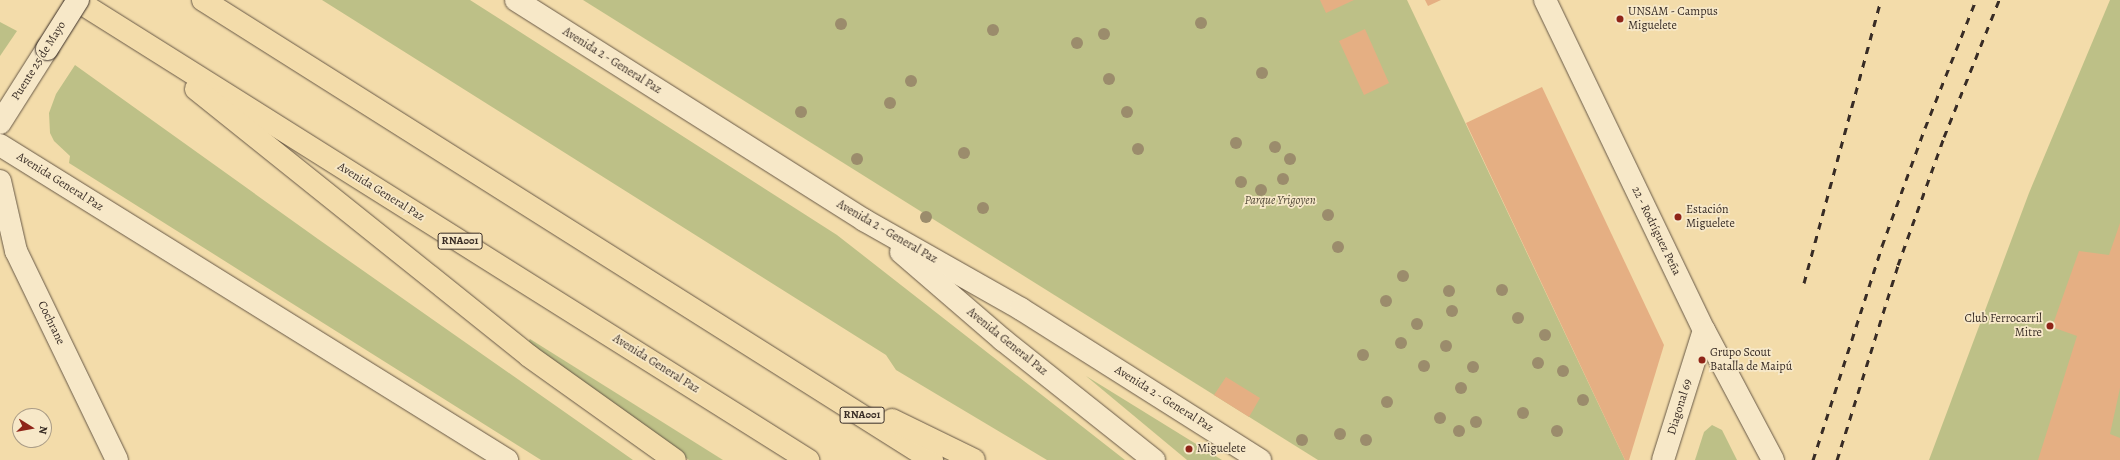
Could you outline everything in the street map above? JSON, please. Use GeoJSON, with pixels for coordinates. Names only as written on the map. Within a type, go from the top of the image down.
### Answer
{"type":"FeatureCollection","features":[{"type":"Feature","properties":{"kind":"highway","name":"Avenida General Paz"},"geometry":{"type":"LineString","coordinates":[[77,0],[808,460]]}},
{"type":"Feature","properties":{"kind":"highway","name":"RNA001"},"geometry":{"type":"LineString","coordinates":[[203,0],[932,460]]}},
{"type":"Feature","properties":{"kind":"highway"},"geometry":{"type":"LineString","coordinates":[[112,22],[529,356],[675,460]]}},
{"type":"Feature","properties":{"kind":"highway"},"geometry":{"type":"LineString","coordinates":[[791,371],[974,460]]}},
{"type":"Feature","properties":{"kind":"street","name":"Puente 25 de Mayo"},"geometry":{"type":"LineString","coordinates":[[0,123],[77,0]]}},
{"type":"Feature","properties":{"kind":"street","name":"Avenida 2 - General Paz"},"geometry":{"type":"LineString","coordinates":[[516,0],[864,220],[1021,309],[1260,460]]}},
{"type":"Feature","properties":{"kind":"street","name":"22 - Rodríguez Peña"},"geometry":{"type":"LineString","coordinates":[[1545,0],[1704,330],[1773,460]]}},
{"type":"Feature","properties":{"kind":"street","name":"Avenida General Paz"},"geometry":{"type":"LineString","coordinates":[[0,145],[507,460]]}},
{"type":"Feature","properties":{"kind":"street","name":"Cochrane"},"geometry":{"type":"LineString","coordinates":[[0,181],[16,251],[117,460]]}},
{"type":"Feature","properties":{"kind":"street","name":"Avenida General Paz"},"geometry":{"type":"LineString","coordinates":[[864,220],[1003,340],[1154,460]]}},
{"type":"Feature","properties":{"kind":"street","name":"Diagonal 69"},"geometry":{"type":"LineString","coordinates":[[1663,460],[1704,330]]}},
{"type":"Feature","properties":{"kind":"green space"},"geometry":{"type":"Polygon","coordinates":[[[322,0],[470,0],[837,235],[1125,460],[1047,460],[896,370],[886,355],[322,0]]]}},
{"type":"Feature","properties":{"kind":"green space","name":"Parque Yrigoyen"},"geometry":{"type":"Polygon","coordinates":[[[583,0],[1407,0],[1625,460],[1318,460],[583,0]]]}},
{"type":"Feature","properties":{"kind":"green space","name":"Club Ferrocarril Mitre"},"geometry":{"type":"Polygon","coordinates":[[[2110,0],[2120,0],[2120,460],[1929,460],[2029,193],[2110,0]]]}},
{"type":"Feature","properties":{"kind":"green space"},"geometry":{"type":"Polygon","coordinates":[[[0,22],[17,31],[0,56],[0,22]]]}},
{"type":"Feature","properties":{"kind":"green space"},"geometry":{"type":"Polygon","coordinates":[[[75,65],[318,239],[633,460],[541,460],[69,163],[70,156],[54,141],[50,133],[49,113],[56,94],[75,65]]]}},
{"type":"Feature","properties":{"kind":"green space"},"geometry":{"type":"Polygon","coordinates":[[[530,339],[723,460],[689,460],[527,344],[530,339]]]}},
{"type":"Feature","properties":{"kind":"green space"},"geometry":{"type":"Polygon","coordinates":[[[1086,376],[1222,460],[1187,460],[1086,376]]]}},
{"type":"Feature","properties":{"kind":"green space"},"geometry":{"type":"Polygon","coordinates":[[[1712,425],[1722,430],[1737,460],[1695,460],[1704,432],[1712,425]]]}},
{"type":"Feature","properties":{"kind":"building"},"geometry":{"type":"Polygon","coordinates":[[[1320,0],[1354,0],[1326,13],[1320,0]]]}},
{"type":"Feature","properties":{"kind":"building"},"geometry":{"type":"Polygon","coordinates":[[[1425,0],[1441,0],[1428,6],[1425,0]]]}},
{"type":"Feature","properties":{"kind":"building"},"geometry":{"type":"Polygon","coordinates":[[[1365,29],[1389,83],[1364,95],[1339,41],[1365,29]]]}},
{"type":"Feature","properties":{"kind":"building"},"geometry":{"type":"Polygon","coordinates":[[[1542,87],[1664,345],[1629,460],[1625,460],[1466,123],[1542,87]]]}},
{"type":"Feature","properties":{"kind":"building"},"geometry":{"type":"Polygon","coordinates":[[[2120,223],[2120,388],[2110,434],[2120,438],[2120,460],[2038,460],[2077,336],[2052,327],[2079,251],[2109,255],[2120,223]]]}},
{"type":"Feature","properties":{"kind":"building"},"geometry":{"type":"Polygon","coordinates":[[[1226,377],[1260,398],[1249,417],[1214,395],[1226,377]]]}},
{"type":"Feature","properties":{"kind":"railway"},"geometry":{"type":"LineString","coordinates":[[1804,283],[1881,0]]}},
{"type":"Feature","properties":{"kind":"railway"},"geometry":{"type":"LineString","coordinates":[[1813,460],[1882,246],[1925,128],[1976,0]]}},
{"type":"Feature","properties":{"kind":"railway"},"geometry":{"type":"LineString","coordinates":[[1837,460],[1898,265],[1944,137],[1999,0]]}},
{"type":"Feature","properties":{"kind":"place","name":"UNSAM - Campus Miguelete"},"geometry":{"type":"Point","coordinates":[1620,19]}},
{"type":"Feature","properties":{"kind":"place","name":"Estación Miguelete"},"geometry":{"type":"Point","coordinates":[1678,217]}},
{"type":"Feature","properties":{"kind":"place","name":"Club Ferrocarril Mitre"},"geometry":{"type":"Point","coordinates":[2050,326]}},
{"type":"Feature","properties":{"kind":"place","name":"Grupo Scout Batalla de Maipú"},"geometry":{"type":"Point","coordinates":[1702,360]}},
{"type":"Feature","properties":{"kind":"place","name":"Miguelete"},"geometry":{"type":"Point","coordinates":[1189,449]}}]}
